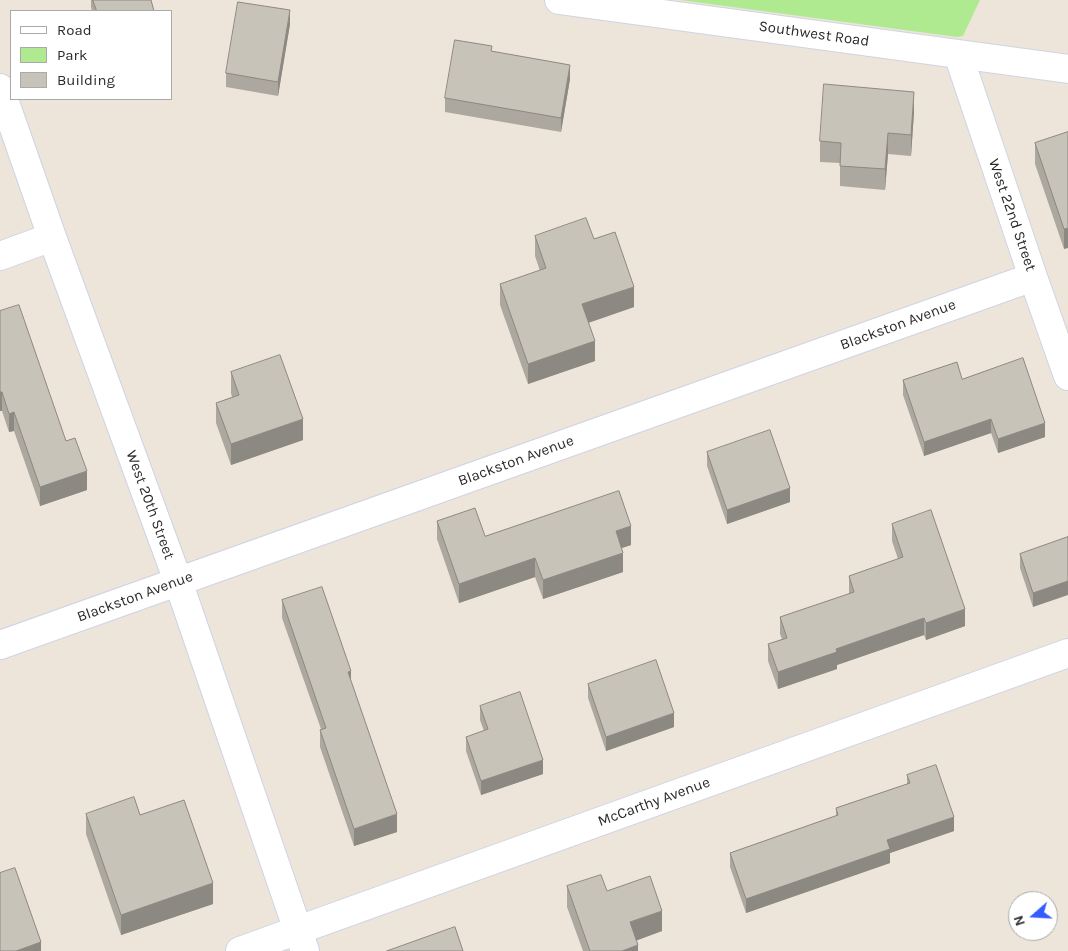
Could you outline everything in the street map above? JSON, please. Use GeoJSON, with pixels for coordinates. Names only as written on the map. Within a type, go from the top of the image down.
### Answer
{"type":"FeatureCollection","features":[{"type":"Feature","properties":{"kind":"street","name":"Southwest Road"},"geometry":{"type":"LineString","coordinates":[[559,0],[1068,69]]}},
{"type":"Feature","properties":{"kind":"street","name":"West 22nd Street"},"geometry":{"type":"LineString","coordinates":[[958,54],[1068,376]]}},
{"type":"Feature","properties":{"kind":"street","name":"West 20th Street"},"geometry":{"type":"LineString","coordinates":[[0,88],[52,237],[178,581],[302,941]]}},
{"type":"Feature","properties":{"kind":"street"},"geometry":{"type":"LineString","coordinates":[[0,256],[52,237]]}},
{"type":"Feature","properties":{"kind":"street","name":"Blackston Avenue"},"geometry":{"type":"LineString","coordinates":[[0,645],[1033,278]]}},
{"type":"Feature","properties":{"kind":"street","name":"McCarthy Avenue"},"geometry":{"type":"LineString","coordinates":[[240,951],[302,941],[1068,654]]}},
{"type":"Feature","properties":{"kind":"green space"},"geometry":{"type":"Polygon","coordinates":[[[680,0],[980,0],[963,36],[957,37],[680,0]]]}},
{"type":"Feature","properties":{"kind":"building"},"geometry":{"type":"Polygon","coordinates":[[[93,0],[151,0],[154,10],[97,10],[93,0]]]}},
{"type":"Feature","properties":{"kind":"building"},"geometry":{"type":"Polygon","coordinates":[[[238,2],[290,10],[278,82],[226,73],[238,2]]]}},
{"type":"Feature","properties":{"kind":"building"},"geometry":{"type":"Polygon","coordinates":[[[455,40],[492,46],[491,51],[570,65],[561,118],[445,98],[455,40]]]}},
{"type":"Feature","properties":{"kind":"building"},"geometry":{"type":"Polygon","coordinates":[[[824,84],[914,92],[911,135],[888,133],[885,169],[840,166],[841,143],[820,141],[824,84]]]}},
{"type":"Feature","properties":{"kind":"building"},"geometry":{"type":"Polygon","coordinates":[[[1068,132],[1068,228],[1064,229],[1035,143],[1068,132]]]}},
{"type":"Feature","properties":{"kind":"building"},"geometry":{"type":"Polygon","coordinates":[[[586,218],[594,239],[615,232],[634,287],[582,304],[595,341],[528,364],[500,284],[546,268],[535,236],[586,218]]]}},
{"type":"Feature","properties":{"kind":"building"},"geometry":{"type":"Polygon","coordinates":[[[19,305],[66,441],[75,438],[87,471],[40,487],[14,412],[9,414],[2,392],[0,392],[0,311],[19,305]]]}},
{"type":"Feature","properties":{"kind":"building"},"geometry":{"type":"Polygon","coordinates":[[[280,355],[303,419],[231,444],[216,403],[239,395],[231,372],[280,355]]]}},
{"type":"Feature","properties":{"kind":"building"},"geometry":{"type":"Polygon","coordinates":[[[1023,358],[1045,423],[998,439],[991,419],[924,442],[903,380],[957,362],[962,379],[1023,358]]]}},
{"type":"Feature","properties":{"kind":"building"},"geometry":{"type":"Polygon","coordinates":[[[770,430],[790,488],[727,510],[707,452],[770,430]]]}},
{"type":"Feature","properties":{"kind":"building"},"geometry":{"type":"Polygon","coordinates":[[[619,491],[631,526],[616,531],[623,553],[543,580],[535,558],[459,584],[437,521],[475,508],[485,536],[619,491]]]}},
{"type":"Feature","properties":{"kind":"building"},"geometry":{"type":"Polygon","coordinates":[[[931,510],[965,609],[926,623],[924,618],[836,649],[837,652],[778,672],[768,644],[787,638],[780,617],[854,592],[849,576],[903,557],[892,524],[931,510]]]}},
{"type":"Feature","properties":{"kind":"building"},"geometry":{"type":"Polygon","coordinates":[[[1068,537],[1068,581],[1033,593],[1020,554],[1068,537]]]}},
{"type":"Feature","properties":{"kind":"building"},"geometry":{"type":"Polygon","coordinates":[[[322,587],[351,671],[348,672],[397,814],[354,829],[320,730],[326,728],[282,600],[322,587]]]}},
{"type":"Feature","properties":{"kind":"building"},"geometry":{"type":"Polygon","coordinates":[[[656,660],[674,713],[606,737],[588,684],[656,660]]]}},
{"type":"Feature","properties":{"kind":"building"},"geometry":{"type":"Polygon","coordinates":[[[520,692],[543,760],[481,781],[466,737],[488,729],[480,706],[520,692]]]}},
{"type":"Feature","properties":{"kind":"building"},"geometry":{"type":"Polygon","coordinates":[[[936,765],[954,817],[887,840],[890,849],[746,899],[730,853],[838,815],[836,808],[910,783],[907,775],[936,765]]]}},
{"type":"Feature","properties":{"kind":"building"},"geometry":{"type":"Polygon","coordinates":[[[134,797],[140,815],[184,800],[213,883],[121,915],[86,814],[134,797]]]}},
{"type":"Feature","properties":{"kind":"building"},"geometry":{"type":"Polygon","coordinates":[[[15,868],[41,942],[16,951],[0,951],[0,873],[15,868]]]}},
{"type":"Feature","properties":{"kind":"building"},"geometry":{"type":"Polygon","coordinates":[[[601,875],[607,891],[650,876],[662,911],[630,922],[638,945],[622,951],[590,951],[567,886],[601,875]]]}},
{"type":"Feature","properties":{"kind":"building"},"geometry":{"type":"Polygon","coordinates":[[[455,927],[463,951],[387,951],[455,927]]]}}]}
